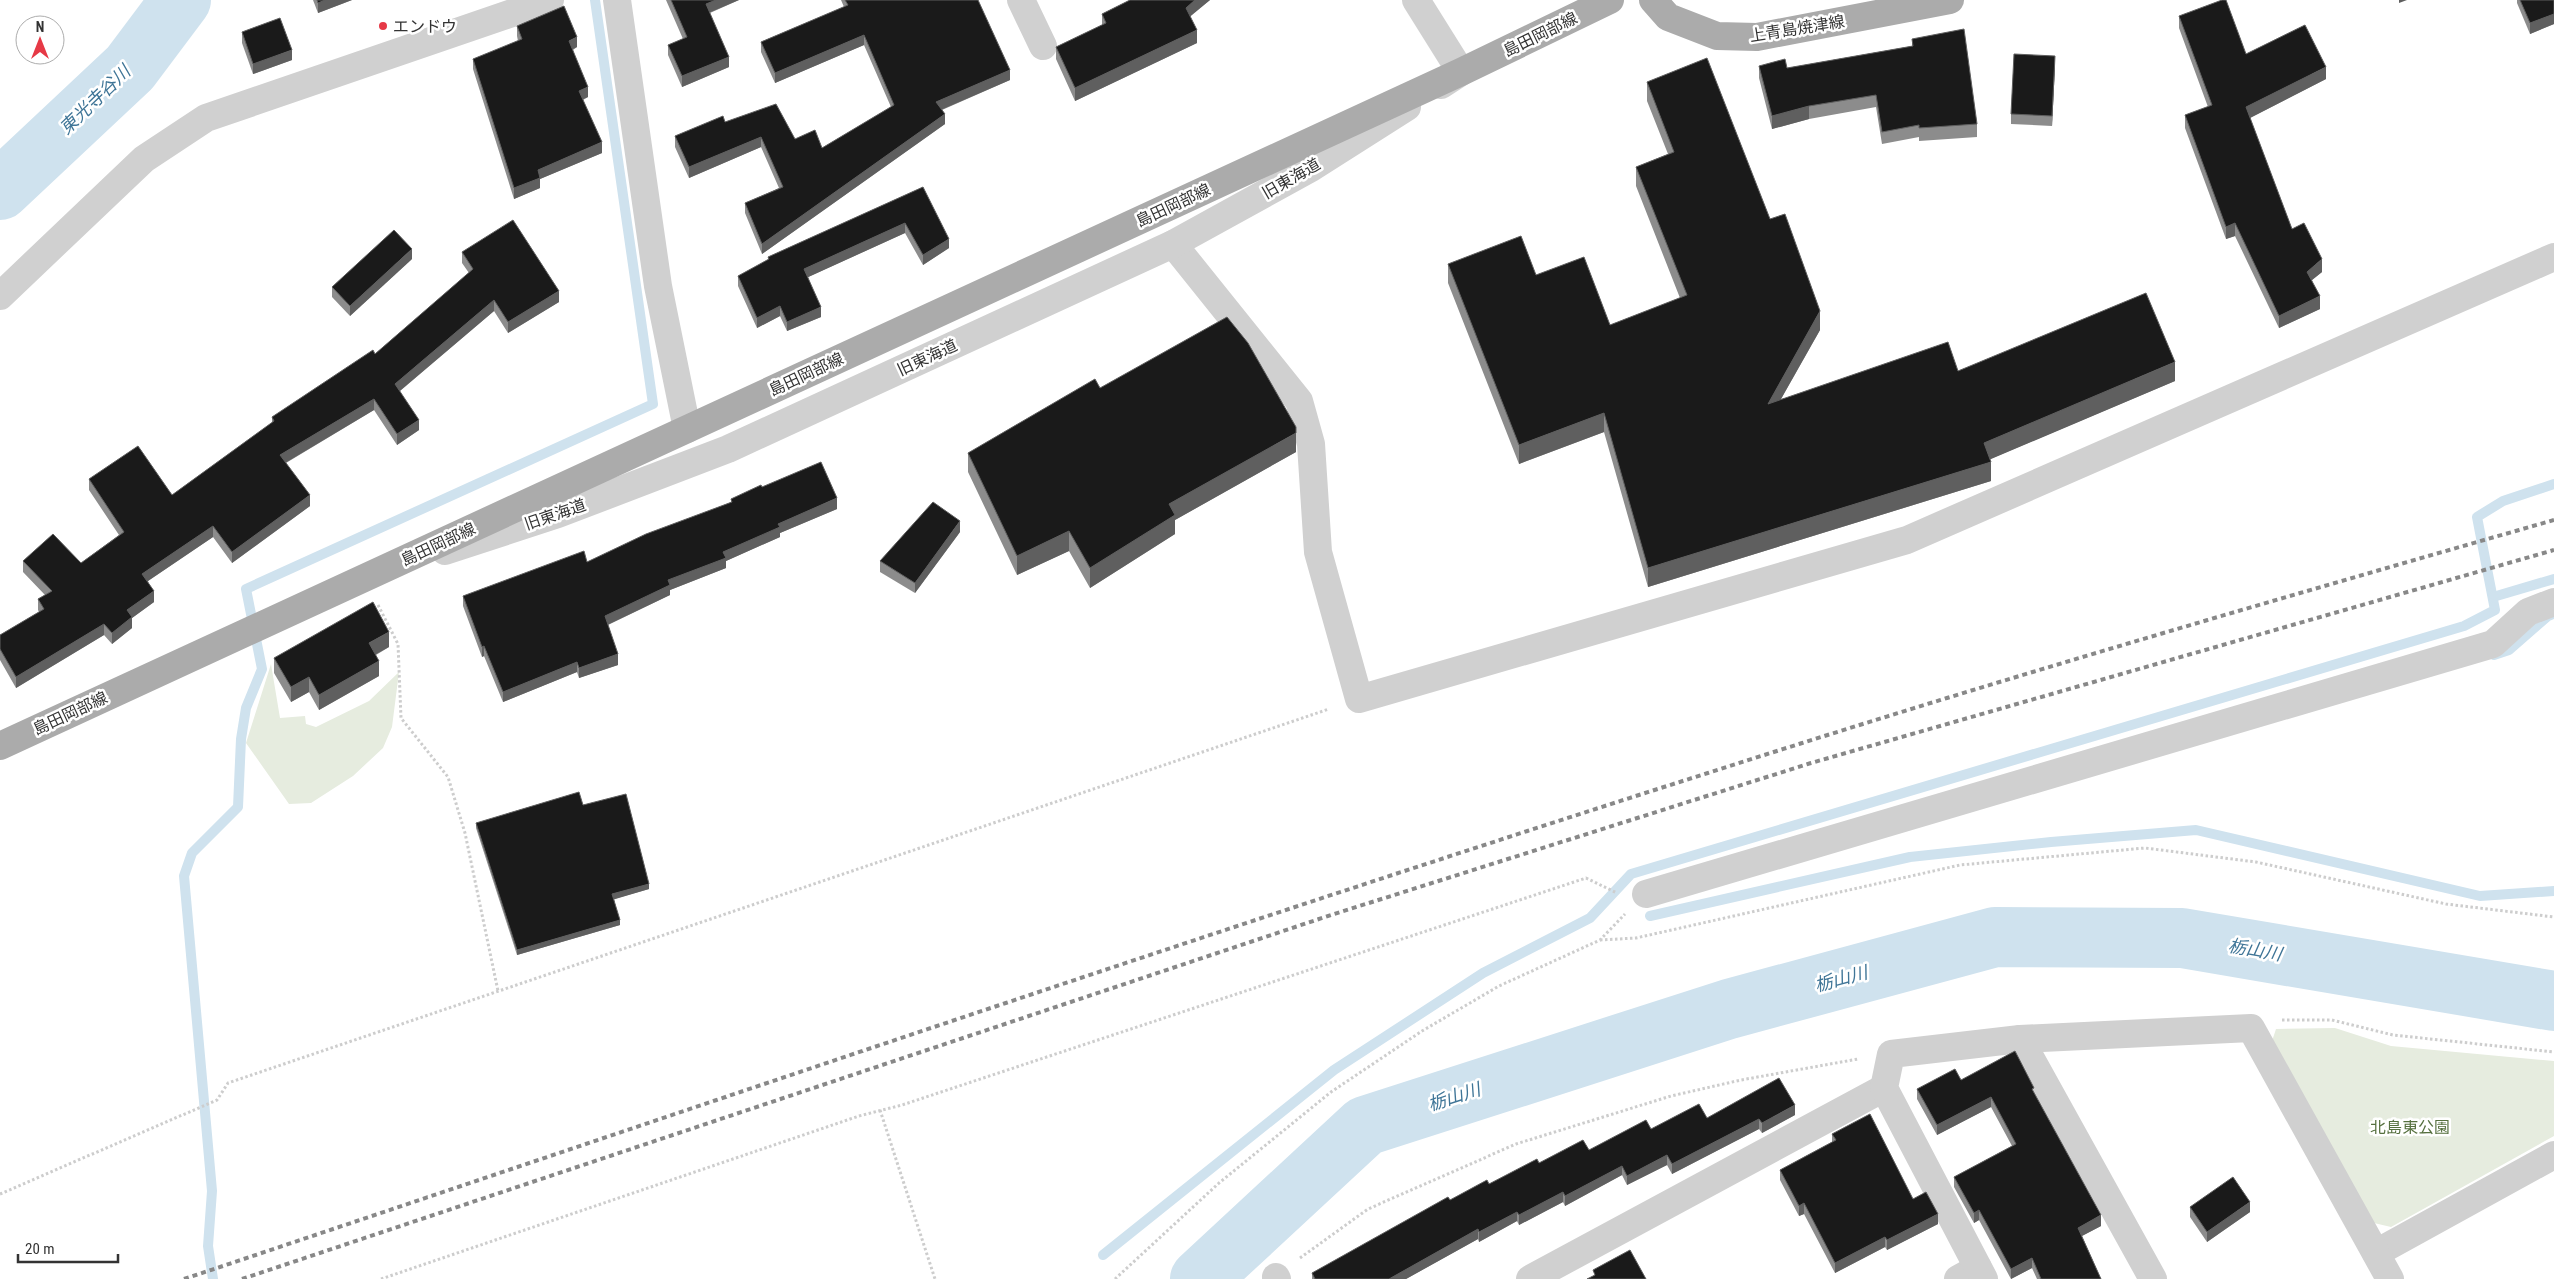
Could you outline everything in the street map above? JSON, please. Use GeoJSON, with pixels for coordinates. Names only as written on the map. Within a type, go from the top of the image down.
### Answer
{"type":"FeatureCollection","features":[{"type":"Feature","properties":{"kind":"main road","name":"島田岡部線"},"geometry":{"type":"LineString","coordinates":[[0,746],[1461,72],[1610,0]]}},
{"type":"Feature","properties":{"kind":"main road","name":"上青島焼津線"},"geometry":{"type":"LineString","coordinates":[[1653,0],[1668,17],[1717,36],[1757,37],[1950,0]]}},
{"type":"Feature","properties":{"kind":"street"},"geometry":{"type":"LineString","coordinates":[[0,296],[144,159],[206,118],[550,0]]}},
{"type":"Feature","properties":{"kind":"street"},"geometry":{"type":"LineString","coordinates":[[617,0],[658,286],[687,429]]}},
{"type":"Feature","properties":{"kind":"street"},"geometry":{"type":"LineString","coordinates":[[1021,0],[1043,46]]}},
{"type":"Feature","properties":{"kind":"street"},"geometry":{"type":"LineString","coordinates":[[1416,0],[1461,72]]}},
{"type":"Feature","properties":{"kind":"street","name":"旧東海道"},"geometry":{"type":"LineString","coordinates":[[364,578],[558,514],[728,449],[1173,244],[1311,168],[1461,72]]}},
{"type":"Feature","properties":{"kind":"street"},"geometry":{"type":"LineString","coordinates":[[1173,244],[1299,401],[1311,444],[1318,552],[1359,699],[1907,540],[2554,257]]}},
{"type":"Feature","properties":{"kind":"street"},"geometry":{"type":"LineString","coordinates":[[1641,898],[2493,644],[2528,612],[2554,602]]}},
{"type":"Feature","properties":{"kind":"street"},"geometry":{"type":"LineString","coordinates":[[1973,1275],[1884,1088],[1891,1054],[2020,1039],[2251,1028],[2390,1279]]}},
{"type":"Feature","properties":{"kind":"street"},"geometry":{"type":"LineString","coordinates":[[2020,1039],[2153,1279]]}},
{"type":"Feature","properties":{"kind":"street"},"geometry":{"type":"LineString","coordinates":[[1530,1279],[1884,1088]]}},
{"type":"Feature","properties":{"kind":"street"},"geometry":{"type":"LineString","coordinates":[[2376,1254],[2554,1156]]}},
{"type":"Feature","properties":{"kind":"path"},"geometry":{"type":"LineString","coordinates":[[364,578],[398,644],[401,718],[448,777],[465,833],[498,991]]}},
{"type":"Feature","properties":{"kind":"path"},"geometry":{"type":"LineString","coordinates":[[0,1194],[217,1100],[228,1083],[1359,699]]}},
{"type":"Feature","properties":{"kind":"path"},"geometry":{"type":"LineString","coordinates":[[1600,940],[1636,938],[1960,866],[2145,848],[2256,862],[2446,904],[2554,917]]}},
{"type":"Feature","properties":{"kind":"path"},"geometry":{"type":"LineString","coordinates":[[381,1279],[880,1110],[1586,878],[1641,898],[1600,940],[1499,986],[1422,1031],[1331,1092],[1218,1183],[1115,1279]]}},
{"type":"Feature","properties":{"kind":"path"},"geometry":{"type":"LineString","coordinates":[[2251,1028],[2270,1019],[2332,1020],[2394,1035],[2554,1052]]}},
{"type":"Feature","properties":{"kind":"path"},"geometry":{"type":"LineString","coordinates":[[1276,1278],[1368,1209],[1516,1144],[1671,1096],[1742,1080],[1891,1054]]}},
{"type":"Feature","properties":{"kind":"path"},"geometry":{"type":"LineString","coordinates":[[880,1110],[935,1279]]}},
{"type":"Feature","properties":{"kind":"green space"},"geometry":{"type":"Polygon","coordinates":[[[271,664],[280,718],[305,716],[306,724],[316,727],[369,701],[399,672],[392,727],[383,748],[353,776],[311,803],[289,804],[246,743],[271,664]]]}},
{"type":"Feature","properties":{"kind":"green space","name":"北島東公園"},"geometry":{"type":"Polygon","coordinates":[[[2335,1028],[2391,1046],[2554,1061],[2554,1136],[2391,1227],[2374,1223],[2272,1041],[2276,1029],[2335,1028]]]}},
{"type":"Feature","properties":{"kind":"building"},"geometry":{"type":"Polygon","coordinates":[[[671,0],[716,0],[706,4],[729,57],[682,76],[668,45],[687,37],[671,0]]]}},
{"type":"Feature","properties":{"kind":"building"},"geometry":{"type":"Polygon","coordinates":[[[845,0],[978,0],[1010,70],[936,102],[945,114],[762,244],[745,203],[783,187],[761,137],[689,167],[675,136],[723,116],[725,122],[776,104],[795,139],[815,130],[822,148],[894,105],[864,35],[775,73],[761,42],[848,5],[845,0]]]}},
{"type":"Feature","properties":{"kind":"building"},"geometry":{"type":"Polygon","coordinates":[[[1130,0],[1195,0],[1186,8],[1197,30],[1075,88],[1056,47],[1106,23],[1102,14],[1130,0]]]}},
{"type":"Feature","properties":{"kind":"building"},"geometry":{"type":"Polygon","coordinates":[[[2226,0],[2246,54],[2305,25],[2326,67],[2246,107],[2292,229],[2304,223],[2322,259],[2307,272],[2320,296],[2279,316],[2235,223],[2226,227],[2185,115],[2212,105],[2179,16],[2226,0]]]}},
{"type":"Feature","properties":{"kind":"building"},"geometry":{"type":"Polygon","coordinates":[[[2520,0],[2554,0],[2554,14],[2530,23],[2520,0]]]}},
{"type":"Feature","properties":{"kind":"building"},"geometry":{"type":"Polygon","coordinates":[[[564,6],[577,37],[569,41],[588,87],[579,91],[602,142],[538,170],[540,178],[514,188],[473,59],[522,39],[517,26],[564,6]]]}},
{"type":"Feature","properties":{"kind":"building"},"geometry":{"type":"Polygon","coordinates":[[[280,18],[292,50],[253,64],[242,32],[280,18]]]}},
{"type":"Feature","properties":{"kind":"building"},"geometry":{"type":"Polygon","coordinates":[[[1964,29],[1977,124],[1919,128],[1919,125],[1882,132],[1876,95],[1809,106],[1772,116],[1759,66],[1785,59],[1787,68],[1913,46],[1912,39],[1964,29]]]}},
{"type":"Feature","properties":{"kind":"building"},"geometry":{"type":"Polygon","coordinates":[[[2014,54],[2055,56],[2052,116],[2011,114],[2014,54]]]}},
{"type":"Feature","properties":{"kind":"building"},"geometry":{"type":"Polygon","coordinates":[[[1707,58],[1770,219],[1785,214],[1820,311],[1768,404],[1948,342],[1958,371],[2146,293],[2175,362],[1984,443],[1991,462],[1648,568],[1604,413],[1519,445],[1448,264],[1521,236],[1536,275],[1584,257],[1610,325],[1687,295],[1636,167],[1674,152],[1647,82],[1707,58]]]}},
{"type":"Feature","properties":{"kind":"building"},"geometry":{"type":"Polygon","coordinates":[[[923,187],[949,239],[923,255],[905,223],[804,269],[821,307],[787,322],[780,306],[757,318],[738,276],[769,259],[768,257],[923,187]]]}},
{"type":"Feature","properties":{"kind":"building"},"geometry":{"type":"Polygon","coordinates":[[[513,220],[559,291],[508,322],[494,300],[395,384],[419,420],[397,434],[374,399],[280,455],[310,495],[232,552],[213,526],[142,574],[154,591],[127,610],[132,617],[112,633],[104,624],[16,677],[0,649],[0,635],[44,609],[38,599],[52,591],[23,561],[53,534],[81,563],[124,532],[89,479],[138,446],[172,495],[274,421],[272,417],[373,350],[375,354],[473,269],[462,252],[513,220]]]}},
{"type":"Feature","properties":{"kind":"building"},"geometry":{"type":"Polygon","coordinates":[[[394,230],[412,249],[350,306],[332,287],[394,230]]]}},
{"type":"Feature","properties":{"kind":"building"},"geometry":{"type":"Polygon","coordinates":[[[1227,317],[1248,343],[1296,427],[1296,433],[1169,504],[1175,515],[1090,568],[1069,531],[1017,556],[968,453],[1095,379],[1100,388],[1227,317]]]}},
{"type":"Feature","properties":{"kind":"building"},"geometry":{"type":"Polygon","coordinates":[[[821,462],[837,498],[778,524],[780,527],[723,552],[726,558],[668,580],[670,585],[605,616],[618,654],[579,668],[577,662],[503,692],[484,646],[482,647],[463,596],[584,551],[587,562],[646,534],[732,502],[731,499],[761,485],[762,487],[821,462]]]}},
{"type":"Feature","properties":{"kind":"building"},"geometry":{"type":"Polygon","coordinates":[[[933,502],[960,521],[915,583],[880,561],[933,502]]]}},
{"type":"Feature","properties":{"kind":"building"},"geometry":{"type":"Polygon","coordinates":[[[373,602],[389,632],[369,643],[379,661],[319,695],[309,677],[291,687],[274,658],[373,602]]]}},
{"type":"Feature","properties":{"kind":"building"},"geometry":{"type":"Polygon","coordinates":[[[579,792],[583,805],[626,794],[649,884],[612,894],[620,920],[517,950],[476,823],[579,792]]]}},
{"type":"Feature","properties":{"kind":"building"},"geometry":{"type":"Polygon","coordinates":[[[2015,1051],[2034,1088],[2032,1089],[2101,1215],[2078,1228],[2101,1279],[2041,1279],[2032,1258],[2011,1269],[1979,1210],[1974,1213],[1954,1177],[2016,1144],[1991,1097],[1937,1125],[1917,1089],[1955,1069],[1961,1080],[2015,1051]]]}},
{"type":"Feature","properties":{"kind":"building"},"geometry":{"type":"Polygon","coordinates":[[[1779,1078],[1795,1105],[1762,1123],[1759,1119],[1672,1164],[1667,1155],[1627,1176],[1622,1166],[1565,1196],[1563,1192],[1519,1215],[1517,1212],[1479,1232],[1478,1229],[1389,1279],[1315,1279],[1312,1273],[1448,1197],[1450,1200],[1487,1180],[1489,1184],[1537,1159],[1539,1163],[1583,1140],[1589,1150],[1646,1120],[1651,1129],[1699,1104],[1707,1118],[1779,1078]]]}},
{"type":"Feature","properties":{"kind":"building"},"geometry":{"type":"Polygon","coordinates":[[[1870,1114],[1913,1199],[1926,1192],[1938,1214],[1887,1240],[1885,1237],[1835,1263],[1804,1203],[1799,1206],[1780,1170],[1836,1140],[1832,1134],[1870,1114]]]}},
{"type":"Feature","properties":{"kind":"building"},"geometry":{"type":"Polygon","coordinates":[[[2233,1177],[2250,1202],[2207,1232],[2190,1207],[2233,1177]]]}},
{"type":"Feature","properties":{"kind":"building"},"geometry":{"type":"Polygon","coordinates":[[[1630,1250],[1646,1279],[1587,1279],[1595,1275],[1593,1270],[1630,1250]]]}},
{"type":"Feature","properties":{"kind":"waterway","name":"東光寺谷川"},"geometry":{"type":"LineString","coordinates":[[0,190],[130,68],[181,0]]}},
{"type":"Feature","properties":{"kind":"waterway"},"geometry":{"type":"LineString","coordinates":[[213,1279],[208,1246],[212,1191],[184,876],[192,853],[238,807],[241,739],[246,708],[262,669],[246,589],[653,404],[595,0]]}},
{"type":"Feature","properties":{"kind":"waterway"},"geometry":{"type":"LineString","coordinates":[[1103,1255],[1334,1070],[1483,973],[1590,918],[1631,874],[2464,626],[2495,610],[2477,517],[2503,501],[2554,484]]}},
{"type":"Feature","properties":{"kind":"waterway"},"geometry":{"type":"LineString","coordinates":[[2493,597],[2554,579]]}},
{"type":"Feature","properties":{"kind":"waterway"},"geometry":{"type":"LineString","coordinates":[[2494,655],[2509,650],[2548,616],[2553,614]]}},
{"type":"Feature","properties":{"kind":"waterway"},"geometry":{"type":"LineString","coordinates":[[1650,916],[1910,857],[2051,842],[2196,830],[2480,896],[2554,891]]}},
{"type":"Feature","properties":{"kind":"waterway","name":"栃山川"},"geometry":{"type":"LineString","coordinates":[[1200,1279],[1365,1126],[1729,1009],[1995,937],[2182,938],[2554,1001]]}},
{"type":"Feature","properties":{"kind":"railway"},"geometry":{"type":"LineString","coordinates":[[184,1279],[990,1008],[1596,809],[2081,657],[2554,520]]}},
{"type":"Feature","properties":{"kind":"railway"},"geometry":{"type":"LineString","coordinates":[[242,1279],[1331,915],[1811,763],[2554,550]]}},
{"type":"Feature","properties":{"kind":"place","name":"エンドウ"},"geometry":{"type":"Point","coordinates":[383,26]}}]}
